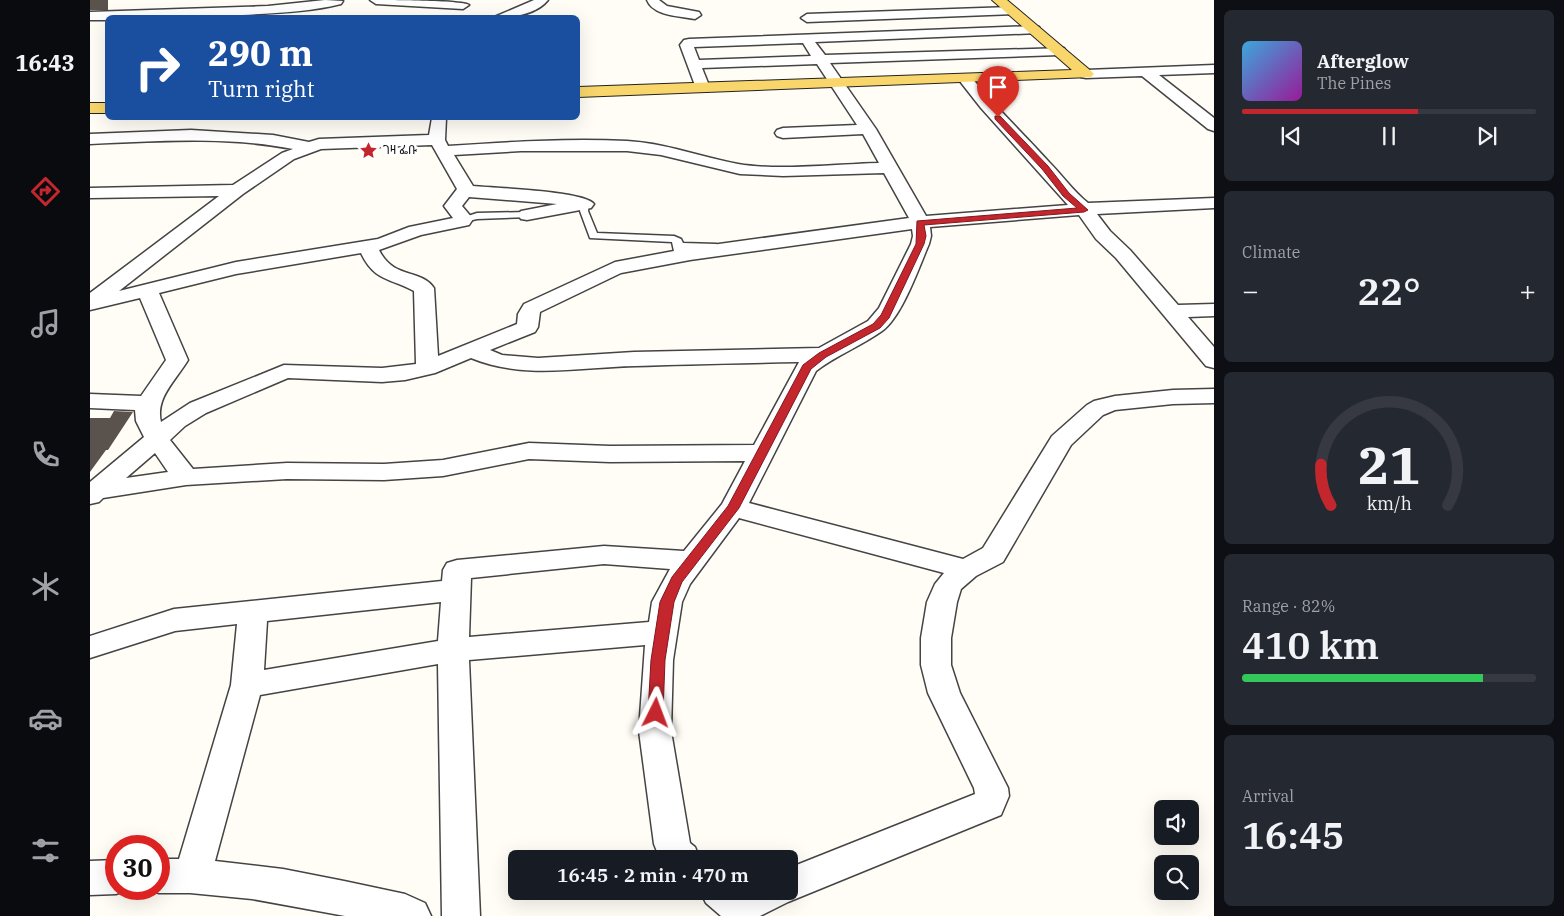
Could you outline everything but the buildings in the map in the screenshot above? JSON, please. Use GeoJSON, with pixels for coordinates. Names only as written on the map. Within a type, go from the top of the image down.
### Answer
{"type":"FeatureCollection","features":[{"type":"Feature","properties":{"kind":"main road"},"geometry":{"type":"LineString","coordinates":[[999,0],[1086,74]]}},
{"type":"Feature","properties":{"kind":"main road"},"geometry":{"type":"LineString","coordinates":[[580,92],[1086,74]]}},
{"type":"Feature","properties":{"kind":"main road"},"geometry":{"type":"LineString","coordinates":[[90,108],[105,108]]}},
{"type":"Feature","properties":{"kind":"street"},"geometry":{"type":"LineString","coordinates":[[109,15],[273,11],[339,0]]}},
{"type":"Feature","properties":{"kind":"street"},"geometry":{"type":"LineString","coordinates":[[376,0],[463,5]]}},
{"type":"Feature","properties":{"kind":"street"},"geometry":{"type":"LineString","coordinates":[[507,15],[535,5],[542,0]]}},
{"type":"Feature","properties":{"kind":"street"},"geometry":{"type":"LineString","coordinates":[[653,0],[654,3],[663,9],[695,15]]}},
{"type":"Feature","properties":{"kind":"street"},"geometry":{"type":"LineString","coordinates":[[698,41],[692,30],[701,0]]}},
{"type":"Feature","properties":{"kind":"street"},"geometry":{"type":"LineString","coordinates":[[888,0],[938,56],[963,79],[1045,167],[1066,194],[1084,210],[1214,361]]}},
{"type":"Feature","properties":{"kind":"street"},"geometry":{"type":"LineString","coordinates":[[121,4],[120,6],[148,13]]}},
{"type":"Feature","properties":{"kind":"street"},"geometry":{"type":"LineString","coordinates":[[807,18],[1011,11]]}},
{"type":"Feature","properties":{"kind":"street"},"geometry":{"type":"LineString","coordinates":[[90,16],[105,15]]}},
{"type":"Feature","properties":{"kind":"street"},"geometry":{"type":"LineString","coordinates":[[703,88],[687,45],[689,42],[1034,30]]}},
{"type":"Feature","properties":{"kind":"street"},"geometry":{"type":"LineString","coordinates":[[674,850],[655,731],[658,660],[667,602],[677,580],[733,508],[807,367],[823,355],[876,326],[886,316],[922,236],[920,222],[868,129],[806,38]]}},
{"type":"Feature","properties":{"kind":"street"},"geometry":{"type":"LineString","coordinates":[[695,64],[1059,51]]}},
{"type":"Feature","properties":{"kind":"street"},"geometry":{"type":"LineString","coordinates":[[1086,74],[1214,69]]}},
{"type":"Feature","properties":{"kind":"street"},"geometry":{"type":"LineString","coordinates":[[1146,72],[1214,126]]}},
{"type":"Feature","properties":{"kind":"street"},"geometry":{"type":"LineString","coordinates":[[438,120],[440,146],[466,191]]}},
{"type":"Feature","properties":{"kind":"street"},"geometry":{"type":"LineString","coordinates":[[783,132],[868,129]]}},
{"type":"Feature","properties":{"kind":"street"},"geometry":{"type":"LineString","coordinates":[[90,139],[191,135],[272,140],[310,147]]}},
{"type":"Feature","properties":{"kind":"street"},"geometry":{"type":"LineString","coordinates":[[90,304],[236,190],[279,161],[310,147],[332,143],[440,146],[627,146],[661,150],[740,169],[783,171],[890,168]]}},
{"type":"Feature","properties":{"kind":"street"},"geometry":{"type":"LineString","coordinates":[[90,193],[236,190]]}},
{"type":"Feature","properties":{"kind":"street"},"geometry":{"type":"LineString","coordinates":[[466,191],[573,200],[585,204]]}},
{"type":"Feature","properties":{"kind":"street"},"geometry":{"type":"LineString","coordinates":[[90,304],[236,268],[300,256],[368,247],[390,242],[416,231],[458,223],[464,219],[453,206],[466,191]]}},
{"type":"Feature","properties":{"kind":"street"},"geometry":{"type":"LineString","coordinates":[[527,215],[585,204]]}},
{"type":"Feature","properties":{"kind":"street"},"geometry":{"type":"LineString","coordinates":[[94,493],[177,421],[198,408],[284,372],[394,374],[427,368],[527,327],[528,314],[531,308],[599,275],[615,268],[679,251],[738,247],[920,222],[1084,210],[1212,206]]}},
{"type":"Feature","properties":{"kind":"street"},"geometry":{"type":"LineString","coordinates":[[368,247],[373,260],[381,270],[393,277],[424,288],[427,368]]}},
{"type":"Feature","properties":{"kind":"street"},"geometry":{"type":"LineString","coordinates":[[147,289],[177,360],[148,403],[146,416],[156,438],[186,476]]}},
{"type":"Feature","properties":{"kind":"street"},"geometry":{"type":"LineString","coordinates":[[1171,312],[1214,310]]}},
{"type":"Feature","properties":{"kind":"street"},"geometry":{"type":"LineString","coordinates":[[472,350],[498,361],[538,365],[644,359],[823,355]]}},
{"type":"Feature","properties":{"kind":"street"},"geometry":{"type":"LineString","coordinates":[[798,881],[989,804],[992,796],[991,788],[944,693],[936,665],[936,638],[942,602],[949,584],[966,569],[994,555],[1029,492],[1061,441],[1095,410],[1115,403],[1173,397],[1214,396]]}},
{"type":"Feature","properties":{"kind":"street"},"geometry":{"type":"LineString","coordinates":[[90,401],[148,403]]}},
{"type":"Feature","properties":{"kind":"street"},"geometry":{"type":"LineString","coordinates":[[94,493],[186,476],[287,471],[384,472],[443,468],[529,451],[610,454],[762,453]]}},
{"type":"Feature","properties":{"kind":"street"},"geometry":{"type":"LineString","coordinates":[[733,508],[966,569]]}},
{"type":"Feature","properties":{"kind":"street"},"geometry":{"type":"LineString","coordinates":[[461,916],[453,650],[456,573],[461,568],[615,555],[691,561]]}},
{"type":"Feature","properties":{"kind":"street"},"geometry":{"type":"LineString","coordinates":[[90,647],[165,622],[455,590]]}},
{"type":"Feature","properties":{"kind":"street"},"geometry":{"type":"LineString","coordinates":[[253,612],[247,685],[176,876],[336,897],[408,915]]}},
{"type":"Feature","properties":{"kind":"street"},"geometry":{"type":"LineString","coordinates":[[247,685],[453,650],[662,632]]}},
{"type":"Feature","properties":{"kind":"street"},"geometry":{"type":"LineString","coordinates":[[90,878],[105,877]]}},
{"type":"Feature","properties":{"kind":"street"},"geometry":{"type":"LineString","coordinates":[[732,904],[745,900]]}},
{"type":"Feature","properties":{"kind":"lane"},"geometry":{"type":"LineString","coordinates":[[585,204],[584,211],[593,236],[674,239],[678,241],[679,251]]}},
{"type":"Feature","properties":{"kind":"lane"},"geometry":{"type":"LineString","coordinates":[[464,219],[477,216],[527,215]]}},
{"type":"Feature","properties":{"kind":"place","name":"ገዛ ፌቡ"},"geometry":{"type":"Point","coordinates":[369,150]}},
{"type":"Feature","properties":{"kind":"route"},"geometry":{"type":"LineString","coordinates":[[656,713],[658,660],[664,617],[667,602],[677,580],[733,508],[807,367],[823,355],[876,326],[886,316],[920,244],[922,236],[920,222],[1084,210],[1066,194],[1045,167],[998,117]]}}]}
